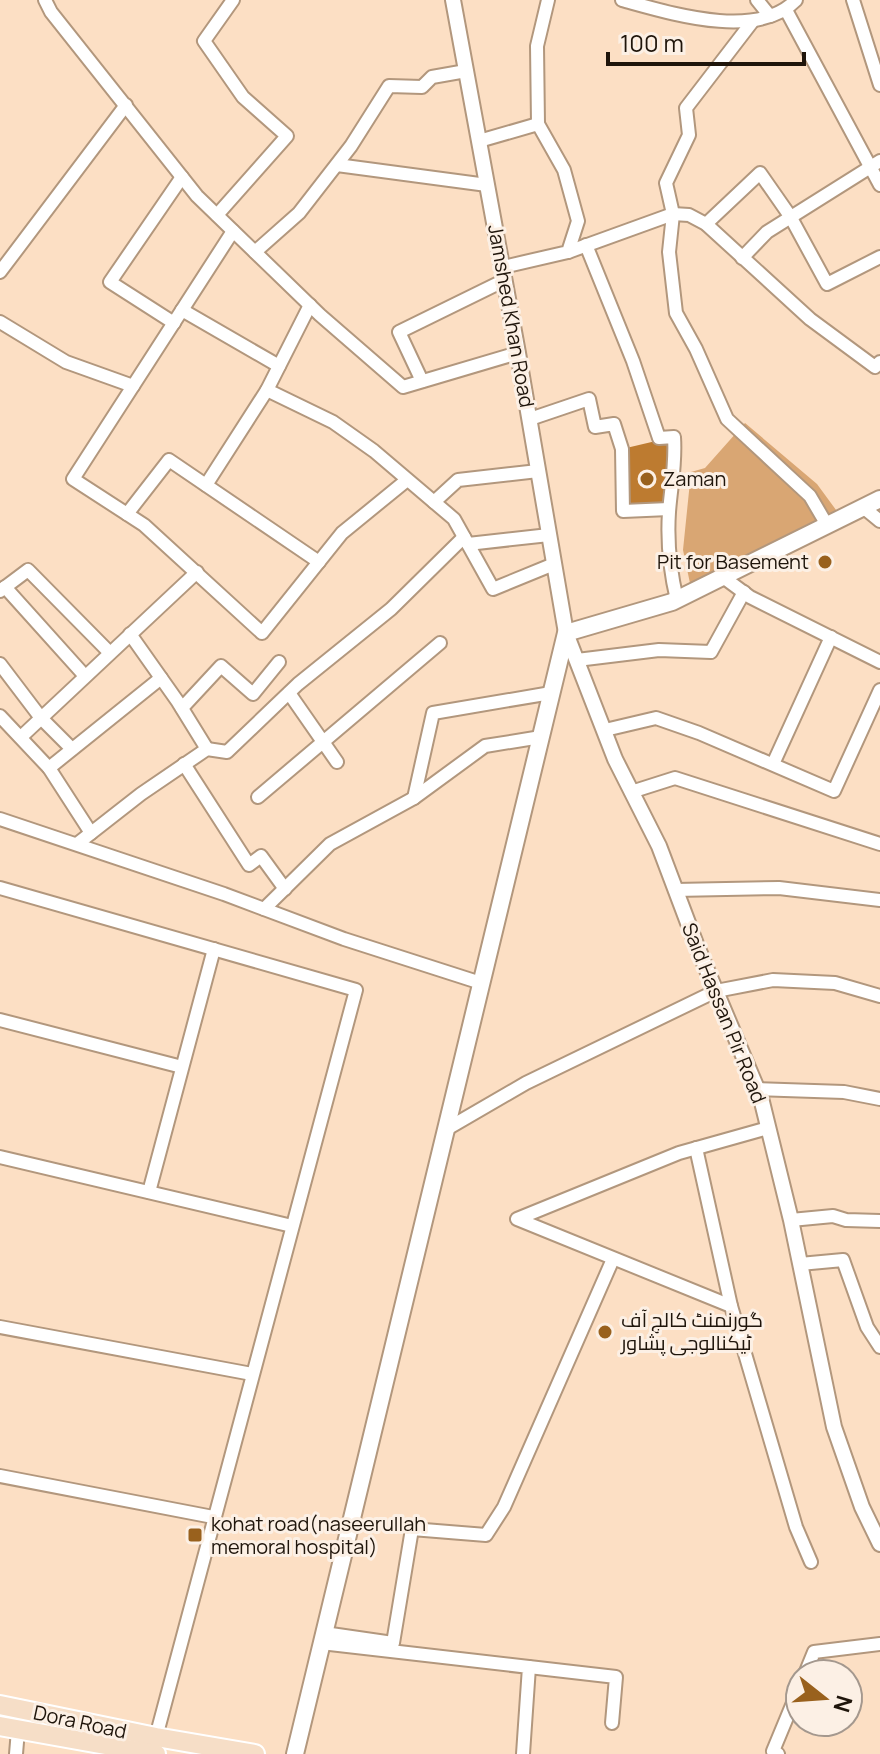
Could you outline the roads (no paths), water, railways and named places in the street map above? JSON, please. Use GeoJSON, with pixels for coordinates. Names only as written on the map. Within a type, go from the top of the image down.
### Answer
{"type":"FeatureCollection","features":[{"type":"Feature","properties":{"kind":"main road"},"geometry":{"type":"LineString","coordinates":[[295,1754],[566,633],[677,600],[880,499]]}},
{"type":"Feature","properties":{"kind":"main road","name":"Dora Road"},"geometry":{"type":"LineString","coordinates":[[0,1705],[65,1718],[156,1746],[255,1754]]}},
{"type":"Feature","properties":{"kind":"main road"},"geometry":{"type":"LineString","coordinates":[[63,1746],[65,1718]]}},
{"type":"Feature","properties":{"kind":"main road"},"geometry":{"type":"LineString","coordinates":[[9,1728],[63,1746],[156,1746]]}},
{"type":"Feature","properties":{"kind":"street"},"geometry":{"type":"LineString","coordinates":[[45,0],[51,12],[182,177],[217,215],[310,305],[403,387],[518,353]]}},
{"type":"Feature","properties":{"kind":"street"},"geometry":{"type":"LineString","coordinates":[[217,215],[287,136],[243,97],[204,41],[233,0]]}},
{"type":"Feature","properties":{"kind":"street","name":"Jamshed Khan Road"},"geometry":{"type":"LineString","coordinates":[[453,0],[566,633]]}},
{"type":"Feature","properties":{"kind":"street"},"geometry":{"type":"LineString","coordinates":[[548,0],[537,46],[538,124],[564,170],[578,221],[568,252]]}},
{"type":"Feature","properties":{"kind":"street"},"geometry":{"type":"LineString","coordinates":[[622,0],[681,16],[752,22],[786,10],[796,0]]}},
{"type":"Feature","properties":{"kind":"street"},"geometry":{"type":"LineString","coordinates":[[757,0],[770,16]]}},
{"type":"Feature","properties":{"kind":"street"},"geometry":{"type":"LineString","coordinates":[[853,0],[880,85]]}},
{"type":"Feature","properties":{"kind":"street"},"geometry":{"type":"LineString","coordinates":[[786,10],[875,163],[880,185]]}},
{"type":"Feature","properties":{"kind":"street"},"geometry":{"type":"LineString","coordinates":[[752,22],[686,108],[689,135],[666,183],[673,214],[669,252],[676,313],[696,349],[727,419],[810,496],[827,525]]}},
{"type":"Feature","properties":{"kind":"street"},"geometry":{"type":"LineString","coordinates":[[255,252],[299,213],[337,165],[389,86],[422,87],[432,77],[466,71]]}},
{"type":"Feature","properties":{"kind":"street"},"geometry":{"type":"LineString","coordinates":[[0,272],[126,105]]}},
{"type":"Feature","properties":{"kind":"street"},"geometry":{"type":"LineString","coordinates":[[479,141],[538,124]]}},
{"type":"Feature","properties":{"kind":"street"},"geometry":{"type":"LineString","coordinates":[[742,258],[767,232],[875,163]]}},
{"type":"Feature","properties":{"kind":"street"},"geometry":{"type":"LineString","coordinates":[[337,165],[487,185]]}},
{"type":"Feature","properties":{"kind":"street"},"geometry":{"type":"LineString","coordinates":[[706,224],[760,173],[790,216],[827,284],[880,257]]}},
{"type":"Feature","properties":{"kind":"street"},"geometry":{"type":"LineString","coordinates":[[174,323],[110,282],[182,177]]}},
{"type":"Feature","properties":{"kind":"street"},"geometry":{"type":"LineString","coordinates":[[422,381],[399,332],[504,274],[673,214],[689,215],[706,224],[810,319],[875,367],[880,362]]}},
{"type":"Feature","properties":{"kind":"street"},"geometry":{"type":"LineString","coordinates":[[233,231],[73,479],[144,525],[262,633],[342,533],[407,480]]}},
{"type":"Feature","properties":{"kind":"street"},"geometry":{"type":"LineString","coordinates":[[586,245],[633,361],[659,438],[674,437],[676,463],[669,509],[670,569],[677,600]]}},
{"type":"Feature","properties":{"kind":"street"},"geometry":{"type":"LineString","coordinates":[[206,485],[267,390],[310,305]]}},
{"type":"Feature","properties":{"kind":"street"},"geometry":{"type":"LineString","coordinates":[[182,310],[279,366]]}},
{"type":"Feature","properties":{"kind":"street"},"geometry":{"type":"LineString","coordinates":[[0,322],[66,362],[133,386]]}},
{"type":"Feature","properties":{"kind":"street"},"geometry":{"type":"LineString","coordinates":[[267,390],[333,422],[454,519],[493,589],[554,564]]}},
{"type":"Feature","properties":{"kind":"street"},"geometry":{"type":"LineString","coordinates":[[530,419],[589,399],[595,427],[614,424],[622,449],[623,511],[669,509]]}},
{"type":"Feature","properties":{"kind":"street"},"geometry":{"type":"LineString","coordinates":[[127,514],[169,460],[319,562]]}},
{"type":"Feature","properties":{"kind":"street"},"geometry":{"type":"LineString","coordinates":[[434,502],[458,480],[538,471]]}},
{"type":"Feature","properties":{"kind":"street"},"geometry":{"type":"LineString","coordinates":[[863,507],[880,521]]}},
{"type":"Feature","properties":{"kind":"street"},"geometry":{"type":"LineString","coordinates":[[77,844],[207,749],[227,752],[289,693],[391,609],[466,541],[549,535]]}},
{"type":"Feature","properties":{"kind":"street"},"geometry":{"type":"LineString","coordinates":[[85,676],[3,589],[28,570],[110,653]]}},
{"type":"Feature","properties":{"kind":"street"},"geometry":{"type":"LineString","coordinates":[[21,737],[197,572]]}},
{"type":"Feature","properties":{"kind":"street"},"geometry":{"type":"LineString","coordinates":[[723,577],[744,592],[880,662]]}},
{"type":"Feature","properties":{"kind":"street"},"geometry":{"type":"LineString","coordinates":[[577,660],[659,650],[711,652],[744,592]]}},
{"type":"Feature","properties":{"kind":"street","name":"Said Hassan Pir Road"},"geometry":{"type":"LineString","coordinates":[[566,633],[615,759],[659,846],[757,1089],[791,1220],[834,1427],[862,1507],[879,1541]]}},
{"type":"Feature","properties":{"kind":"street"},"geometry":{"type":"LineString","coordinates":[[130,634],[207,749]]}},
{"type":"Feature","properties":{"kind":"street"},"geometry":{"type":"LineString","coordinates":[[773,764],[831,637]]}},
{"type":"Feature","properties":{"kind":"street"},"geometry":{"type":"LineString","coordinates":[[258,797],[440,643]]}},
{"type":"Feature","properties":{"kind":"street"},"geometry":{"type":"LineString","coordinates":[[182,708],[221,666],[253,694],[279,662]]}},
{"type":"Feature","properties":{"kind":"street"},"geometry":{"type":"LineString","coordinates":[[0,664],[41,718],[72,749]]}},
{"type":"Feature","properties":{"kind":"street"},"geometry":{"type":"LineString","coordinates":[[49,768],[161,678]]}},
{"type":"Feature","properties":{"kind":"street"},"geometry":{"type":"LineString","coordinates":[[605,730],[656,718],[699,733],[834,791],[880,690]]}},
{"type":"Feature","properties":{"kind":"street"},"geometry":{"type":"LineString","coordinates":[[289,693],[337,762]]}},
{"type":"Feature","properties":{"kind":"street"},"geometry":{"type":"LineString","coordinates":[[414,798],[433,713],[551,693]]}},
{"type":"Feature","properties":{"kind":"street"},"geometry":{"type":"LineString","coordinates":[[0,716],[49,768],[91,833]]}},
{"type":"Feature","properties":{"kind":"street"},"geometry":{"type":"LineString","coordinates":[[264,909],[330,844],[414,798],[485,746],[541,737]]}},
{"type":"Feature","properties":{"kind":"street"},"geometry":{"type":"LineString","coordinates":[[184,764],[249,865],[261,856],[285,889]]}},
{"type":"Feature","properties":{"kind":"street"},"geometry":{"type":"LineString","coordinates":[[631,792],[675,778],[880,844]]}},
{"type":"Feature","properties":{"kind":"street"},"geometry":{"type":"LineString","coordinates":[[0,819],[344,939],[481,983]]}},
{"type":"Feature","properties":{"kind":"street"},"geometry":{"type":"LineString","coordinates":[[0,888],[356,990],[213,1517],[156,1746]]}},
{"type":"Feature","properties":{"kind":"street"},"geometry":{"type":"LineString","coordinates":[[675,890],[779,888],[880,900]]}},
{"type":"Feature","properties":{"kind":"street"},"geometry":{"type":"LineString","coordinates":[[149,1192],[214,949]]}},
{"type":"Feature","properties":{"kind":"street"},"geometry":{"type":"LineString","coordinates":[[445,1130],[526,1083],[716,991],[773,980],[835,983],[880,996]]}},
{"type":"Feature","properties":{"kind":"street"},"geometry":{"type":"LineString","coordinates":[[0,1020],[182,1067]]}},
{"type":"Feature","properties":{"kind":"street"},"geometry":{"type":"LineString","coordinates":[[757,1089],[844,1092],[880,1099]]}},
{"type":"Feature","properties":{"kind":"street"},"geometry":{"type":"LineString","coordinates":[[731,1306],[517,1219],[696,1148],[768,1128]]}},
{"type":"Feature","properties":{"kind":"street"},"geometry":{"type":"LineString","coordinates":[[696,1148],[731,1306],[796,1527],[811,1562]]}},
{"type":"Feature","properties":{"kind":"street"},"geometry":{"type":"LineString","coordinates":[[0,1157],[292,1226]]}},
{"type":"Feature","properties":{"kind":"street"},"geometry":{"type":"LineString","coordinates":[[791,1220],[833,1216],[846,1220],[880,1221]]}},
{"type":"Feature","properties":{"kind":"street"},"geometry":{"type":"LineString","coordinates":[[322,1638],[393,1643],[412,1529],[486,1535],[504,1507],[613,1259]]}},
{"type":"Feature","properties":{"kind":"street"},"geometry":{"type":"LineString","coordinates":[[800,1264],[843,1260],[867,1327],[880,1347]]}},
{"type":"Feature","properties":{"kind":"street"},"geometry":{"type":"LineString","coordinates":[[0,1327],[252,1374]]}},
{"type":"Feature","properties":{"kind":"street"},"geometry":{"type":"LineString","coordinates":[[0,1476],[213,1517]]}},
{"type":"Feature","properties":{"kind":"street"},"geometry":{"type":"LineString","coordinates":[[322,1638],[616,1677],[612,1723]]}},
{"type":"Feature","properties":{"kind":"street"},"geometry":{"type":"LineString","coordinates":[[812,1658],[814,1652],[880,1644]]}},
{"type":"Feature","properties":{"kind":"street"},"geometry":{"type":"LineString","coordinates":[[523,1754],[529,1667]]}},
{"type":"Feature","properties":{"kind":"street"},"geometry":{"type":"LineString","coordinates":[[778,1754],[773,1751],[784,1725]]}},
{"type":"Feature","properties":{"kind":"street"},"geometry":{"type":"LineString","coordinates":[[9,1728],[16,1754]]}},
{"type":"Feature","properties":{"kind":"place","name":"Zaman"},"geometry":{"type":"Point","coordinates":[647,479]}},
{"type":"Feature","properties":{"kind":"place","name":"Pit for Basement"},"geometry":{"type":"Point","coordinates":[825,562]}},
{"type":"Feature","properties":{"kind":"place","name":"گورنمنٹ کالج آف ٹیکنالوجی پشاور"},"geometry":{"type":"Point","coordinates":[605,1332]}},
{"type":"Feature","properties":{"kind":"place","name":"kohat road(naseerullah memoral hospital)"},"geometry":{"type":"Point","coordinates":[195,1535]}}]}
